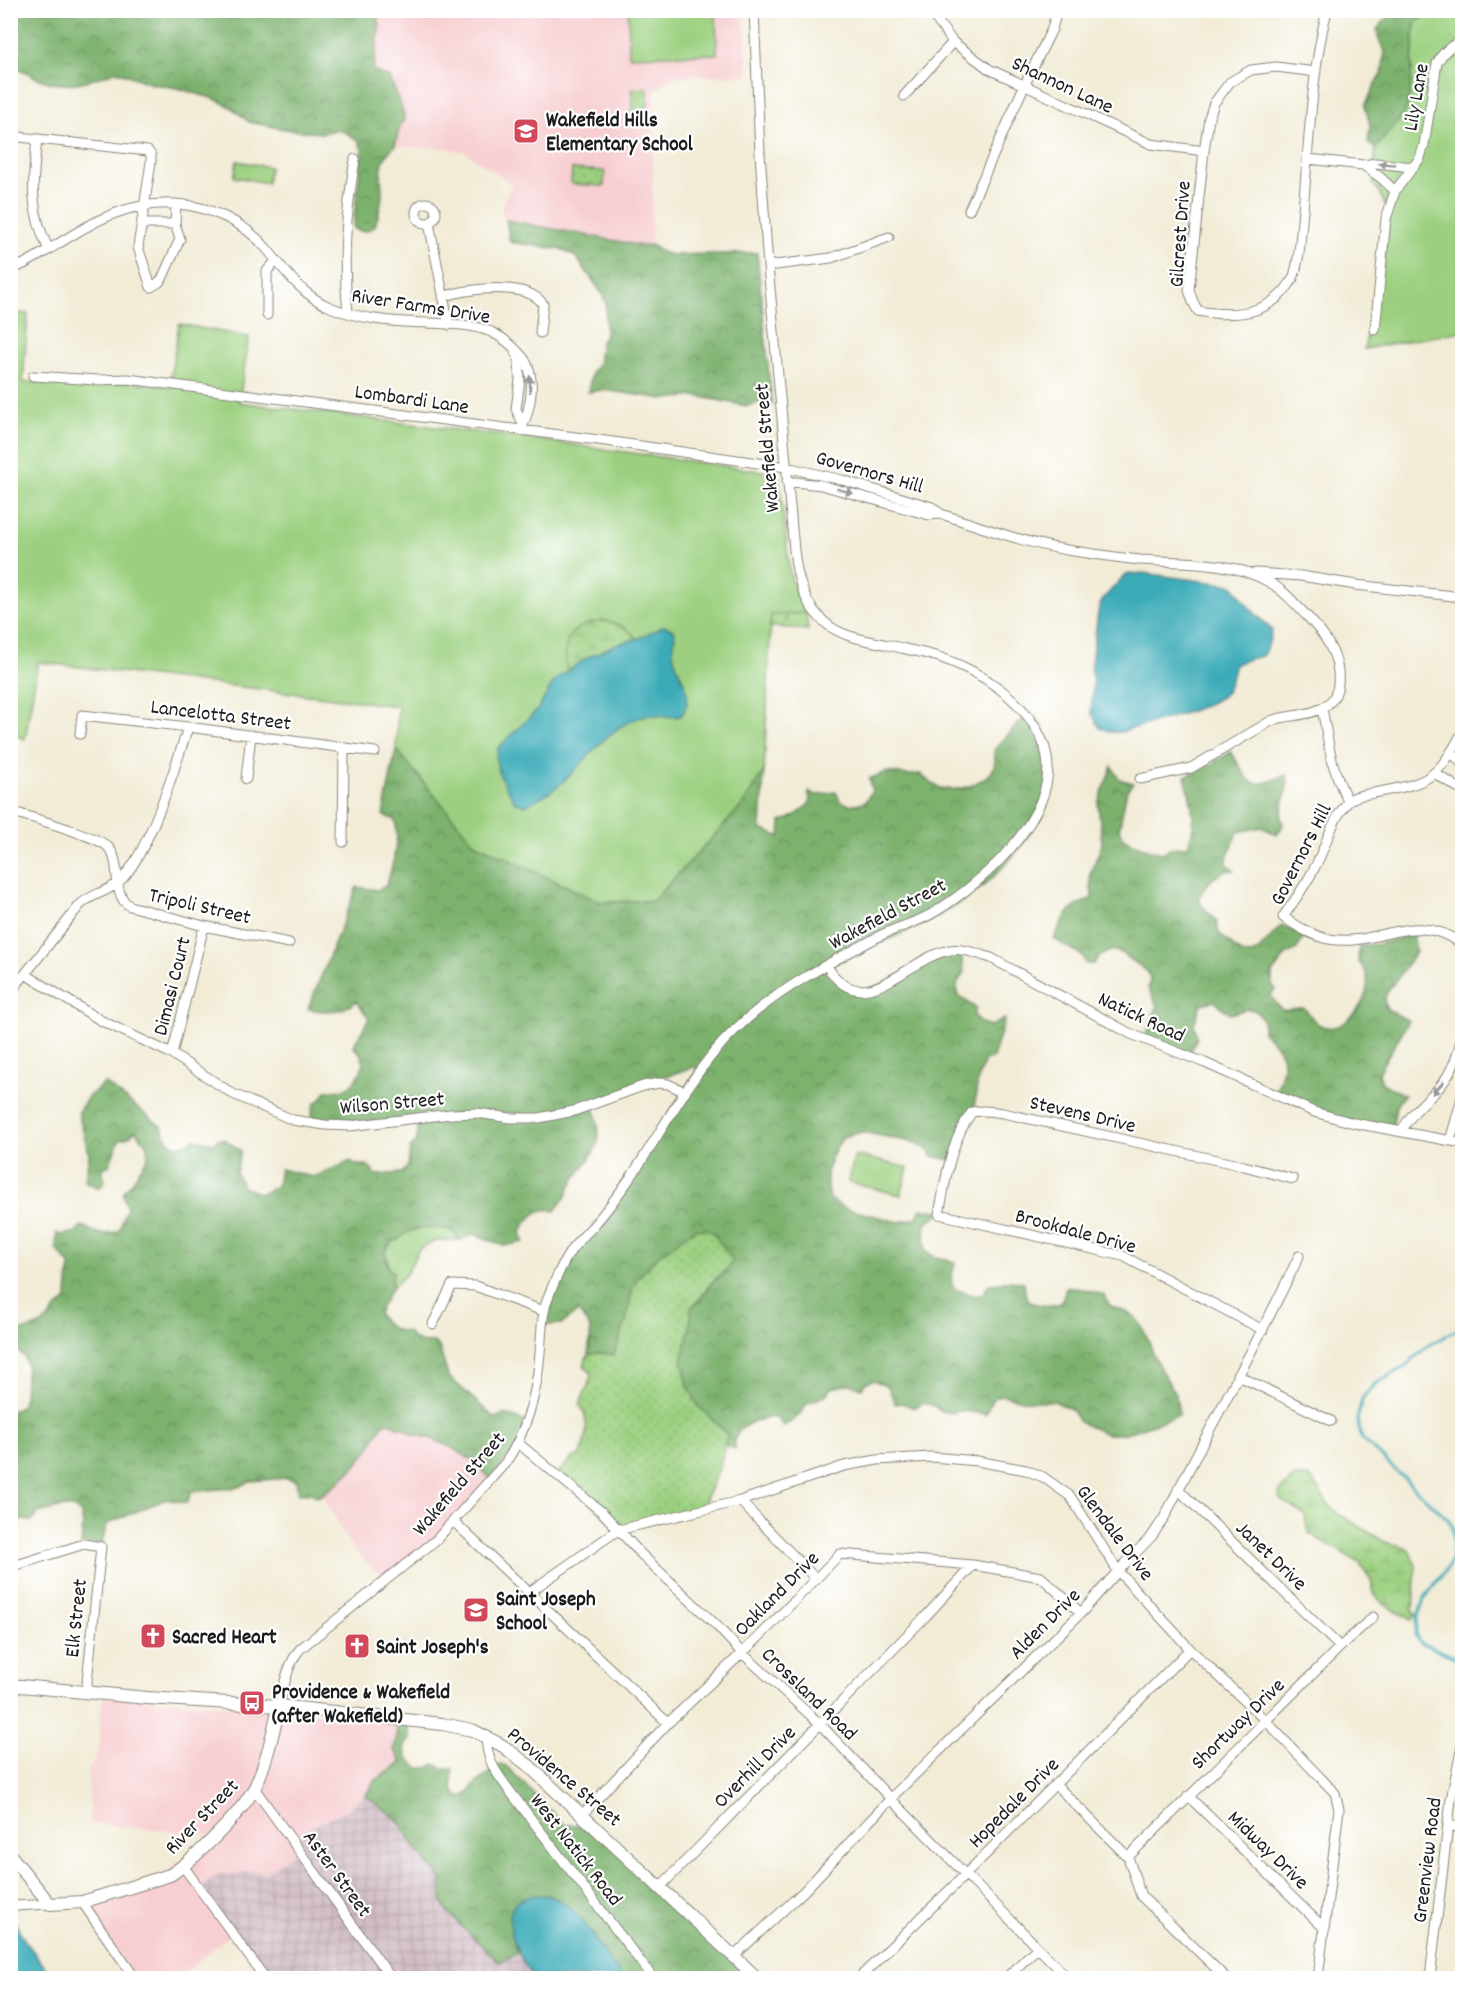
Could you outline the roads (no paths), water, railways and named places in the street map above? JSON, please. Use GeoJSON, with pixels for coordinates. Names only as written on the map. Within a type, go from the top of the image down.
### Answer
{"type":"FeatureCollection","features":[{"type":"Feature","properties":{"kind":"main road","name":"Providence Street"},"geometry":{"type":"LineString","coordinates":[[10,1685],[147,1698],[279,1706],[442,1724],[472,1730],[503,1746],[528,1766],[583,1814],[757,1978]]}},
{"type":"Feature","properties":{"kind":"main road","name":"River Street"},"geometry":{"type":"LineString","coordinates":[[50,1904],[82,1902],[164,1877],[183,1866],[234,1815],[254,1788],[268,1752],[279,1706]]}},
{"type":"Feature","properties":{"kind":"main road"},"geometry":{"type":"LineString","coordinates":[[10,1855],[50,1904]]}},
{"type":"Feature","properties":{"kind":"street","name":"Wakefield Street"},"geometry":{"type":"LineString","coordinates":[[279,1706],[288,1671],[300,1649],[436,1539],[506,1462],[518,1443],[533,1402],[543,1311],[554,1281],[572,1250],[621,1191],[703,1064],[748,1017],[784,992],[878,936],[931,915],[960,895],[1001,860],[1020,837],[1042,800],[1047,780],[1042,740],[1031,722],[1011,698],[989,681],[936,656],[854,637],[836,629],[820,618],[809,605],[799,579],[787,481],[768,266],[760,153],[754,10]]}},
{"type":"Feature","properties":{"kind":"street","name":"Shannon Lane"},"geometry":{"type":"LineString","coordinates":[[929,10],[953,42],[989,69],[1151,144],[1204,151]]}},
{"type":"Feature","properties":{"kind":"street"},"geometry":{"type":"LineString","coordinates":[[969,210],[1052,29],[1057,10]]}},
{"type":"Feature","properties":{"kind":"street","name":"Gilcrest Drive"},"geometry":{"type":"LineString","coordinates":[[1316,72],[1276,68],[1251,70],[1230,82],[1214,103],[1209,118],[1204,151],[1189,290],[1192,302],[1198,311],[1237,315],[1259,311],[1276,300],[1293,280],[1299,250],[1316,72],[1321,33],[1327,10]]}},
{"type":"Feature","properties":{"kind":"street","name":"Lily Lane"},"geometry":{"type":"LineString","coordinates":[[1375,330],[1386,219],[1395,190],[1420,158],[1437,63],[1442,54],[1462,41]]}},
{"type":"Feature","properties":{"kind":"street"},"geometry":{"type":"LineString","coordinates":[[904,96],[953,42]]}},
{"type":"Feature","properties":{"kind":"street"},"geometry":{"type":"LineString","coordinates":[[10,136],[148,151],[151,155],[151,162],[138,247],[151,287],[162,279],[180,239],[176,224],[176,204]]}},
{"type":"Feature","properties":{"kind":"street"},"geometry":{"type":"LineString","coordinates":[[37,140],[33,206],[42,236],[49,249]]}},
{"type":"Feature","properties":{"kind":"street"},"geometry":{"type":"LineString","coordinates":[[348,313],[344,278],[344,238],[355,159]]}},
{"type":"Feature","properties":{"kind":"street"},"geometry":{"type":"LineString","coordinates":[[1308,159],[1412,167]]}},
{"type":"Feature","properties":{"kind":"street"},"geometry":{"type":"LineString","coordinates":[[1363,165],[1395,190]]}},
{"type":"Feature","properties":{"kind":"street","name":"River Farms Drive"},"geometry":{"type":"LineString","coordinates":[[10,270],[22,266],[92,223],[123,210],[145,204],[176,204],[204,209],[233,221],[255,237],[291,278],[326,306],[376,319],[474,327],[502,338],[524,358],[530,376],[528,410],[523,427]]}},
{"type":"Feature","properties":{"kind":"street"},"geometry":{"type":"LineString","coordinates":[[429,223],[449,325]]}},
{"type":"Feature","properties":{"kind":"street"},"geometry":{"type":"LineString","coordinates":[[142,224],[176,224]]}},
{"type":"Feature","properties":{"kind":"street"},"geometry":{"type":"LineString","coordinates":[[768,266],[831,258],[889,237]]}},
{"type":"Feature","properties":{"kind":"street"},"geometry":{"type":"LineString","coordinates":[[267,315],[267,271],[276,261]]}},
{"type":"Feature","properties":{"kind":"street"},"geometry":{"type":"LineString","coordinates":[[443,297],[457,292],[480,289],[511,290],[530,294],[543,304],[540,333]]}},
{"type":"Feature","properties":{"kind":"street","name":"Lombardi Lane"},"geometry":{"type":"LineString","coordinates":[[33,376],[97,380],[128,379],[523,427],[786,467]]}},
{"type":"Feature","properties":{"kind":"street","name":"Governors Hill"},"geometry":{"type":"LineString","coordinates":[[786,467],[842,480],[923,504],[941,514],[997,533],[1069,550],[1140,560],[1212,564],[1248,572],[1301,576],[1356,585],[1462,597]]}},
{"type":"Feature","properties":{"kind":"street","name":"Governors Hill"},"geometry":{"type":"LineString","coordinates":[[787,481],[821,485],[929,515],[941,514]]}},
{"type":"Feature","properties":{"kind":"street","name":"Governors Hill"},"geometry":{"type":"LineString","coordinates":[[1248,572],[1280,589],[1318,628],[1331,647],[1337,665],[1338,684],[1335,696],[1329,704],[1322,708],[1330,756],[1348,801]]}},
{"type":"Feature","properties":{"kind":"street"},"geometry":{"type":"LineString","coordinates":[[1140,779],[1191,768],[1271,721],[1322,708]]}},
{"type":"Feature","properties":{"kind":"street","name":"Lancelotta Street"},"geometry":{"type":"LineString","coordinates":[[80,734],[82,715],[375,752]]}},
{"type":"Feature","properties":{"kind":"street"},"geometry":{"type":"LineString","coordinates":[[10,993],[85,899],[119,883],[140,853],[188,727]]}},
{"type":"Feature","properties":{"kind":"street"},"geometry":{"type":"LineString","coordinates":[[1462,733],[1436,774],[1462,790]]}},
{"type":"Feature","properties":{"kind":"street"},"geometry":{"type":"LineString","coordinates":[[246,778],[251,735]]}},
{"type":"Feature","properties":{"kind":"street"},"geometry":{"type":"LineString","coordinates":[[343,842],[344,748]]}},
{"type":"Feature","properties":{"kind":"street"},"geometry":{"type":"LineString","coordinates":[[1452,752],[1462,765]]}},
{"type":"Feature","properties":{"kind":"street","name":"Governors Hill"},"geometry":{"type":"LineString","coordinates":[[1436,774],[1417,783],[1356,797],[1348,801],[1314,868],[1283,917],[1310,933],[1328,939],[1355,940],[1411,929],[1439,932],[1462,944]]}},
{"type":"Feature","properties":{"kind":"street"},"geometry":{"type":"LineString","coordinates":[[10,811],[100,841],[112,852],[119,883]]}},
{"type":"Feature","properties":{"kind":"street","name":"Tripoli Street"},"geometry":{"type":"LineString","coordinates":[[119,883],[126,905],[204,926],[289,943]]}},
{"type":"Feature","properties":{"kind":"street","name":"Dimasi Court"},"geometry":{"type":"LineString","coordinates":[[172,1054],[204,926]]}},
{"type":"Feature","properties":{"kind":"street","name":"Natick Road"},"geometry":{"type":"LineString","coordinates":[[827,966],[834,978],[848,988],[866,990],[890,982],[929,956],[952,949],[975,953],[991,958],[1131,1034],[1314,1112],[1354,1123],[1462,1143]]}},
{"type":"Feature","properties":{"kind":"street","name":"Wilson Street"},"geometry":{"type":"LineString","coordinates":[[25,974],[100,1020],[172,1054],[233,1094],[288,1118],[324,1125],[350,1126],[477,1113],[510,1118],[539,1118],[574,1111],[643,1086],[658,1083],[668,1084],[685,1092]]}},
{"type":"Feature","properties":{"kind":"street"},"geometry":{"type":"LineString","coordinates":[[1402,1131],[1415,1110],[1436,1091],[1452,1070],[1462,1037]]}},
{"type":"Feature","properties":{"kind":"street"},"geometry":{"type":"LineString","coordinates":[[1450,1141],[1462,1098]]}},
{"type":"Feature","properties":{"kind":"street","name":"Stevens Drive"},"geometry":{"type":"LineString","coordinates":[[939,1214],[951,1155],[963,1125],[972,1112],[986,1110],[1244,1166],[1293,1179]]}},
{"type":"Feature","properties":{"kind":"street","name":"Brookdale Drive"},"geometry":{"type":"LineString","coordinates":[[939,1214],[1123,1256],[1263,1330]]}},
{"type":"Feature","properties":{"kind":"street","name":"Alden Drive"},"geometry":{"type":"LineString","coordinates":[[734,1956],[804,1891],[891,1799],[1081,1613],[1152,1536],[1164,1518],[1237,1375],[1263,1330],[1299,1256]]}},
{"type":"Feature","properties":{"kind":"street"},"geometry":{"type":"LineString","coordinates":[[433,1324],[452,1285],[475,1286],[543,1311]]}},
{"type":"Feature","properties":{"kind":"street"},"geometry":{"type":"LineString","coordinates":[[1237,1375],[1331,1421]]}},
{"type":"Feature","properties":{"kind":"street","name":"Crossland Road"},"geometry":{"type":"LineString","coordinates":[[518,1443],[603,1513],[742,1653],[820,1724],[1068,1978]]}},
{"type":"Feature","properties":{"kind":"street","name":"Glendale Drive"},"geometry":{"type":"LineString","coordinates":[[528,1593],[618,1530],[740,1501],[844,1466],[877,1460],[953,1458],[1026,1470],[1043,1477],[1070,1496],[1118,1571],[1190,1649],[1332,1788],[1338,1798],[1339,1809],[1324,1929]]}},
{"type":"Feature","properties":{"kind":"street","name":"Janet Drive"},"geometry":{"type":"LineString","coordinates":[[1178,1489],[1340,1647]]}},
{"type":"Feature","properties":{"kind":"street"},"geometry":{"type":"LineString","coordinates":[[740,1501],[816,1579]]}},
{"type":"Feature","properties":{"kind":"street"},"geometry":{"type":"LineString","coordinates":[[453,1521],[668,1723]]}},
{"type":"Feature","properties":{"kind":"street","name":"Elk Street"},"geometry":{"type":"LineString","coordinates":[[10,1567],[84,1544],[101,1547],[86,1692]]}},
{"type":"Feature","properties":{"kind":"street","name":"Oakland Drive"},"geometry":{"type":"LineString","coordinates":[[583,1814],[668,1723],[742,1653],[840,1554],[973,1565],[1041,1576],[1081,1613]]}},
{"type":"Feature","properties":{"kind":"street","name":"Overhill Drive"},"geometry":{"type":"LineString","coordinates":[[660,1887],[973,1565]]}},
{"type":"Feature","properties":{"kind":"street","name":"Shortway Drive"},"geometry":{"type":"LineString","coordinates":[[1128,1857],[1265,1720],[1373,1617]]}},
{"type":"Feature","properties":{"kind":"street","name":"Hopedale Drive"},"geometry":{"type":"LineString","coordinates":[[859,1978],[1190,1649]]}},
{"type":"Feature","properties":{"kind":"street","name":"West Natick Road"},"geometry":{"type":"LineString","coordinates":[[486,1737],[487,1754],[491,1764],[509,1790],[653,1978]]}},
{"type":"Feature","properties":{"kind":"street","name":"Greenview Road"},"geometry":{"type":"LineString","coordinates":[[1430,1978],[1448,1825],[1462,1746]]}},
{"type":"Feature","properties":{"kind":"street"},"geometry":{"type":"LineString","coordinates":[[1055,1784],[1128,1857],[1141,1896],[1226,1978]]}},
{"type":"Feature","properties":{"kind":"street","name":"Aster Street"},"geometry":{"type":"LineString","coordinates":[[254,1788],[391,1978]]}},
{"type":"Feature","properties":{"kind":"street","name":"Midway Drive"},"geometry":{"type":"LineString","coordinates":[[1188,1796],[1324,1929]]}},
{"type":"Feature","properties":{"kind":"street"},"geometry":{"type":"LineString","coordinates":[[1448,1825],[1462,1828]]}},
{"type":"Feature","properties":{"kind":"street"},"geometry":{"type":"LineString","coordinates":[[183,1866],[265,1978]]}},
{"type":"Feature","properties":{"kind":"street"},"geometry":{"type":"LineString","coordinates":[[82,1902],[135,1978]]}},
{"type":"Feature","properties":{"kind":"street"},"geometry":{"type":"LineString","coordinates":[[12,1906],[50,1904]]}},
{"type":"Feature","properties":{"kind":"street"},"geometry":{"type":"LineString","coordinates":[[1318,1978],[1324,1929]]}},
{"type":"Feature","properties":{"kind":"street"},"geometry":{"type":"LineString","coordinates":[[1006,1978],[1037,1948]]}},
{"type":"Feature","properties":{"kind":"water"},"geometry":{"type":"Polygon","coordinates":[[[1143,573],[1233,585],[1248,606],[1272,630],[1264,654],[1235,665],[1228,689],[1219,698],[1177,716],[1120,732],[1111,732],[1100,728],[1091,712],[1093,689],[1091,663],[1098,612],[1102,600],[1122,578],[1128,574],[1143,573]]]}},
{"type":"Feature","properties":{"kind":"water"},"geometry":{"type":"Polygon","coordinates":[[[664,626],[674,630],[673,653],[687,692],[686,708],[681,716],[649,715],[630,721],[607,737],[568,778],[553,790],[525,806],[515,802],[500,776],[496,760],[498,748],[538,709],[555,680],[587,658],[664,626]]]}},
{"type":"Feature","properties":{"kind":"water"},"geometry":{"type":"Polygon","coordinates":[[[531,1895],[550,1896],[574,1911],[606,1957],[624,1978],[533,1978],[514,1942],[510,1921],[515,1904],[520,1899],[531,1895]]]}},
{"type":"Feature","properties":{"kind":"water"},"geometry":{"type":"Polygon","coordinates":[[[11,1915],[24,1939],[53,1978],[11,1978],[11,1915]]]}},
{"type":"Feature","properties":{"kind":"waterway"},"geometry":{"type":"LineString","coordinates":[[1462,1327],[1427,1346],[1406,1366],[1375,1384],[1362,1399],[1357,1420],[1362,1439],[1448,1519],[1453,1528],[1453,1560],[1424,1599],[1415,1635],[1421,1643],[1462,1660]]}},
{"type":"Feature","properties":{"kind":"place","name":"Wakefield Hills Elementary School"},"geometry":{"type":"Point","coordinates":[526,131]}},
{"type":"Feature","properties":{"kind":"place","name":"Saint Joseph School"},"geometry":{"type":"Point","coordinates":[476,1610]}},
{"type":"Feature","properties":{"kind":"place","name":"Sacred Heart"},"geometry":{"type":"Point","coordinates":[153,1636]}},
{"type":"Feature","properties":{"kind":"place","name":"Saint Joseph's"},"geometry":{"type":"Point","coordinates":[357,1646]}},
{"type":"Feature","properties":{"kind":"place","name":"Providence & Wakefield (after Wakefield)"},"geometry":{"type":"Point","coordinates":[252,1703]}}]}
